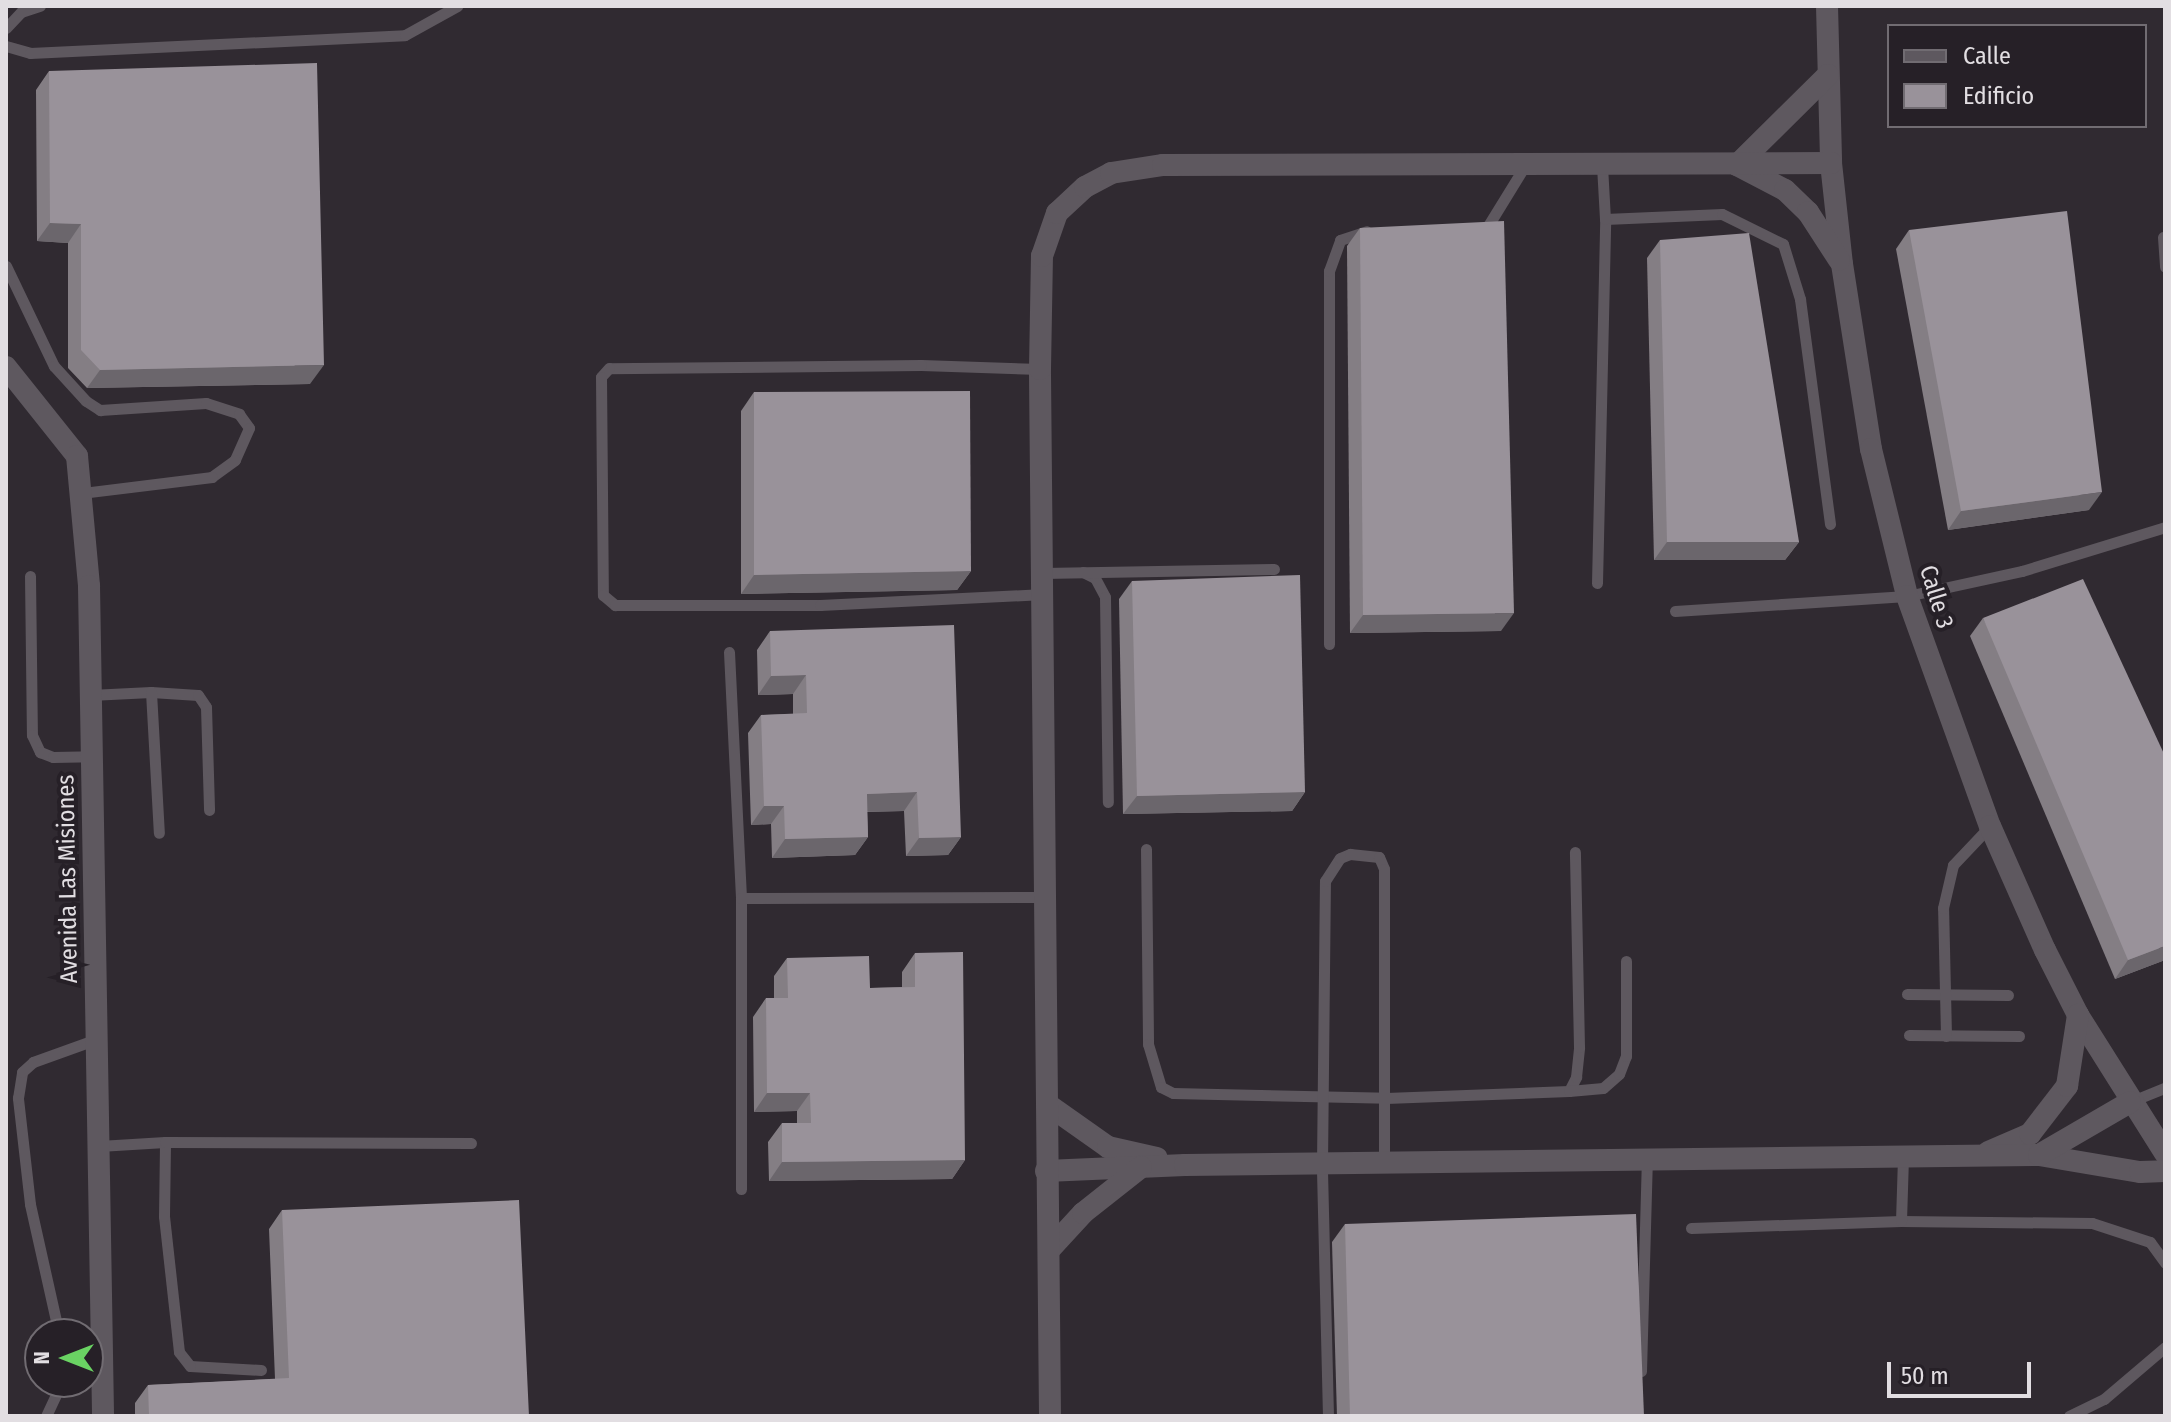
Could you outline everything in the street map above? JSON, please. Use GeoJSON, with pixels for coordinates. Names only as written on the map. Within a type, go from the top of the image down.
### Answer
{"type":"FeatureCollection","features":[{"type":"Feature","properties":{"kind":"street","name":"Calle 3"},"geometry":{"type":"LineString","coordinates":[[1827,6],[1831,163],[1842,264],[1871,449],[1907,596],[1990,826],[2078,1015],[2130,1102],[2165,1153]]}},
{"type":"Feature","properties":{"kind":"street"},"geometry":{"type":"LineString","coordinates":[[1737,165],[1828,75]]}},
{"type":"Feature","properties":{"kind":"street"},"geometry":{"type":"LineString","coordinates":[[1050,1416],[1040,369],[1042,256],[1057,213],[1085,187],[1111,173],[1163,165],[1831,163]]}},
{"type":"Feature","properties":{"kind":"street"},"geometry":{"type":"LineString","coordinates":[[1737,165],[1785,190],[1808,212],[1842,264]]}},
{"type":"Feature","properties":{"kind":"street","name":"Avenida Las Misiones"},"geometry":{"type":"LineString","coordinates":[[6,367],[77,456],[81,493],[92,756],[103,1416]]}},
{"type":"Feature","properties":{"kind":"street"},"geometry":{"type":"LineString","coordinates":[[1973,1159],[2030,1134],[2048,1115],[2067,1086],[2078,1015]]}},
{"type":"Feature","properties":{"kind":"street"},"geometry":{"type":"LineString","coordinates":[[2039,1155],[2130,1102]]}},
{"type":"Feature","properties":{"kind":"street"},"geometry":{"type":"LineString","coordinates":[[1047,1104],[1108,1147],[1185,1165]]}},
{"type":"Feature","properties":{"kind":"street"},"geometry":{"type":"LineString","coordinates":[[1046,1171],[1185,1165],[1384,1166],[1647,1159],[1973,1159],[2039,1155],[2140,1172],[2165,1171]]}},
{"type":"Feature","properties":{"kind":"street"},"geometry":{"type":"LineString","coordinates":[[1049,1250],[1083,1213],[1141,1167]]}},
{"type":"Feature","properties":{"kind":"lane"},"geometry":{"type":"LineString","coordinates":[[6,28],[21,12],[40,6]]}},
{"type":"Feature","properties":{"kind":"lane"},"geometry":{"type":"LineString","coordinates":[[6,46],[30,53],[405,35],[457,6]]}},
{"type":"Feature","properties":{"kind":"lane"},"geometry":{"type":"LineString","coordinates":[[1471,230],[1486,229],[1526,163]]}},
{"type":"Feature","properties":{"kind":"lane"},"geometry":{"type":"LineString","coordinates":[[1597,583],[1605,219],[1602,165]]}},
{"type":"Feature","properties":{"kind":"lane"},"geometry":{"type":"LineString","coordinates":[[1605,219],[1722,214],[1783,244],[1800,299],[1830,524]]}},
{"type":"Feature","properties":{"kind":"lane"},"geometry":{"type":"LineString","coordinates":[[1329,644],[1329,271],[1340,240],[1380,231]]}},
{"type":"Feature","properties":{"kind":"lane"},"geometry":{"type":"LineString","coordinates":[[2163,237],[2165,267]]}},
{"type":"Feature","properties":{"kind":"lane"},"geometry":{"type":"LineString","coordinates":[[6,266],[54,366],[86,401],[100,410],[206,403],[239,414],[249,428],[235,460],[212,477],[81,493]]}},
{"type":"Feature","properties":{"kind":"lane"},"geometry":{"type":"LineString","coordinates":[[1040,369],[921,365],[609,368],[601,377],[603,595],[615,605],[820,605],[1044,583],[1083,572],[1274,569]]}},
{"type":"Feature","properties":{"kind":"lane"},"geometry":{"type":"LineString","coordinates":[[1675,611],[1907,596],[2022,571],[2165,527]]}},
{"type":"Feature","properties":{"kind":"lane"},"geometry":{"type":"LineString","coordinates":[[1083,572],[1095,578],[1105,597],[1108,802]]}},
{"type":"Feature","properties":{"kind":"lane"},"geometry":{"type":"LineString","coordinates":[[30,576],[32,735],[40,752],[53,757],[92,756]]}},
{"type":"Feature","properties":{"kind":"lane"},"geometry":{"type":"LineString","coordinates":[[729,652],[741,898],[741,1189]]}},
{"type":"Feature","properties":{"kind":"lane"},"geometry":{"type":"LineString","coordinates":[[90,695],[151,692],[198,695],[206,707],[209,810]]}},
{"type":"Feature","properties":{"kind":"lane"},"geometry":{"type":"LineString","coordinates":[[151,692],[159,833]]}},
{"type":"Feature","properties":{"kind":"lane"},"geometry":{"type":"LineString","coordinates":[[1946,1036],[1943,908],[1953,865],[1990,826]]}},
{"type":"Feature","properties":{"kind":"lane"},"geometry":{"type":"LineString","coordinates":[[1146,849],[1148,1044],[1161,1087],[1173,1093],[1323,1094],[1386,1098],[1603,1088],[1619,1074],[1626,1056],[1626,961]]}},
{"type":"Feature","properties":{"kind":"lane"},"geometry":{"type":"LineString","coordinates":[[1569,1091],[1576,1077],[1579,1047],[1575,852]]}},
{"type":"Feature","properties":{"kind":"lane"},"geometry":{"type":"LineString","coordinates":[[1328,1416],[1322,1164],[1325,881],[1340,858],[1365,853],[1379,857],[1384,869],[1384,1166]]}},
{"type":"Feature","properties":{"kind":"lane"},"geometry":{"type":"LineString","coordinates":[[741,898],[1045,897]]}},
{"type":"Feature","properties":{"kind":"lane"},"geometry":{"type":"LineString","coordinates":[[1907,994],[2008,995]]}},
{"type":"Feature","properties":{"kind":"lane"},"geometry":{"type":"LineString","coordinates":[[1909,1035],[2019,1036]]}},
{"type":"Feature","properties":{"kind":"lane"},"geometry":{"type":"LineString","coordinates":[[55,1318],[30,1204],[18,1098],[22,1072],[33,1062],[97,1039]]}},
{"type":"Feature","properties":{"kind":"lane"},"geometry":{"type":"LineString","coordinates":[[2130,1102],[2165,1088]]}},
{"type":"Feature","properties":{"kind":"lane"},"geometry":{"type":"LineString","coordinates":[[99,1146],[165,1142],[471,1143]]}},
{"type":"Feature","properties":{"kind":"lane"},"geometry":{"type":"LineString","coordinates":[[165,1142],[164,1216],[179,1352],[190,1366],[261,1370]]}},
{"type":"Feature","properties":{"kind":"lane"},"geometry":{"type":"LineString","coordinates":[[1901,1221],[1903,1157]]}},
{"type":"Feature","properties":{"kind":"lane"},"geometry":{"type":"LineString","coordinates":[[1641,1386],[1647,1159]]}},
{"type":"Feature","properties":{"kind":"lane"},"geometry":{"type":"LineString","coordinates":[[1691,1228],[1901,1221],[2092,1223],[2150,1242],[2165,1263]]}},
{"type":"Feature","properties":{"kind":"lane"},"geometry":{"type":"LineString","coordinates":[[2069,1416],[2104,1399],[2165,1347]]}},
{"type":"Feature","properties":{"kind":"building"},"geometry":{"type":"Polygon","coordinates":[[[317,63],[324,365],[100,370],[81,350],[81,224],[50,223],[49,71],[317,63]]]}},
{"type":"Feature","properties":{"kind":"building"},"geometry":{"type":"Polygon","coordinates":[[[2067,211],[2102,492],[1961,511],[1909,230],[2067,211]]]}},
{"type":"Feature","properties":{"kind":"building"},"geometry":{"type":"Polygon","coordinates":[[[1504,221],[1514,613],[1363,615],[1360,228],[1504,221]]]}},
{"type":"Feature","properties":{"kind":"building"},"geometry":{"type":"Polygon","coordinates":[[[1749,233],[1799,542],[1667,542],[1660,240],[1749,233]]]}},
{"type":"Feature","properties":{"kind":"building"},"geometry":{"type":"Polygon","coordinates":[[[970,391],[971,571],[754,575],[754,392],[970,391]]]}},
{"type":"Feature","properties":{"kind":"building"},"geometry":{"type":"Polygon","coordinates":[[[1300,575],[1305,792],[1137,796],[1132,581],[1300,575]]]}},
{"type":"Feature","properties":{"kind":"building"},"geometry":{"type":"Polygon","coordinates":[[[2083,579],[2165,756],[2165,946],[2128,960],[1983,618],[2083,579]]]}},
{"type":"Feature","properties":{"kind":"building"},"geometry":{"type":"Polygon","coordinates":[[[954,625],[961,837],[919,838],[917,792],[867,794],[868,837],[785,839],[784,806],[764,806],[761,715],[807,713],[806,675],[771,676],[770,631],[954,625]]]}},
{"type":"Feature","properties":{"kind":"building"},"geometry":{"type":"Polygon","coordinates":[[[963,952],[965,1160],[782,1162],[782,1123],[811,1123],[810,1093],[767,1093],[766,998],[788,998],[787,958],[869,956],[870,988],[915,987],[915,953],[963,952]]]}},
{"type":"Feature","properties":{"kind":"building"},"geometry":{"type":"Polygon","coordinates":[[[519,1200],[529,1416],[149,1416],[148,1385],[289,1378],[282,1210],[519,1200]]]}},
{"type":"Feature","properties":{"kind":"building"},"geometry":{"type":"Polygon","coordinates":[[[1636,1214],[1644,1416],[1350,1416],[1345,1224],[1636,1214]]]}}]}
